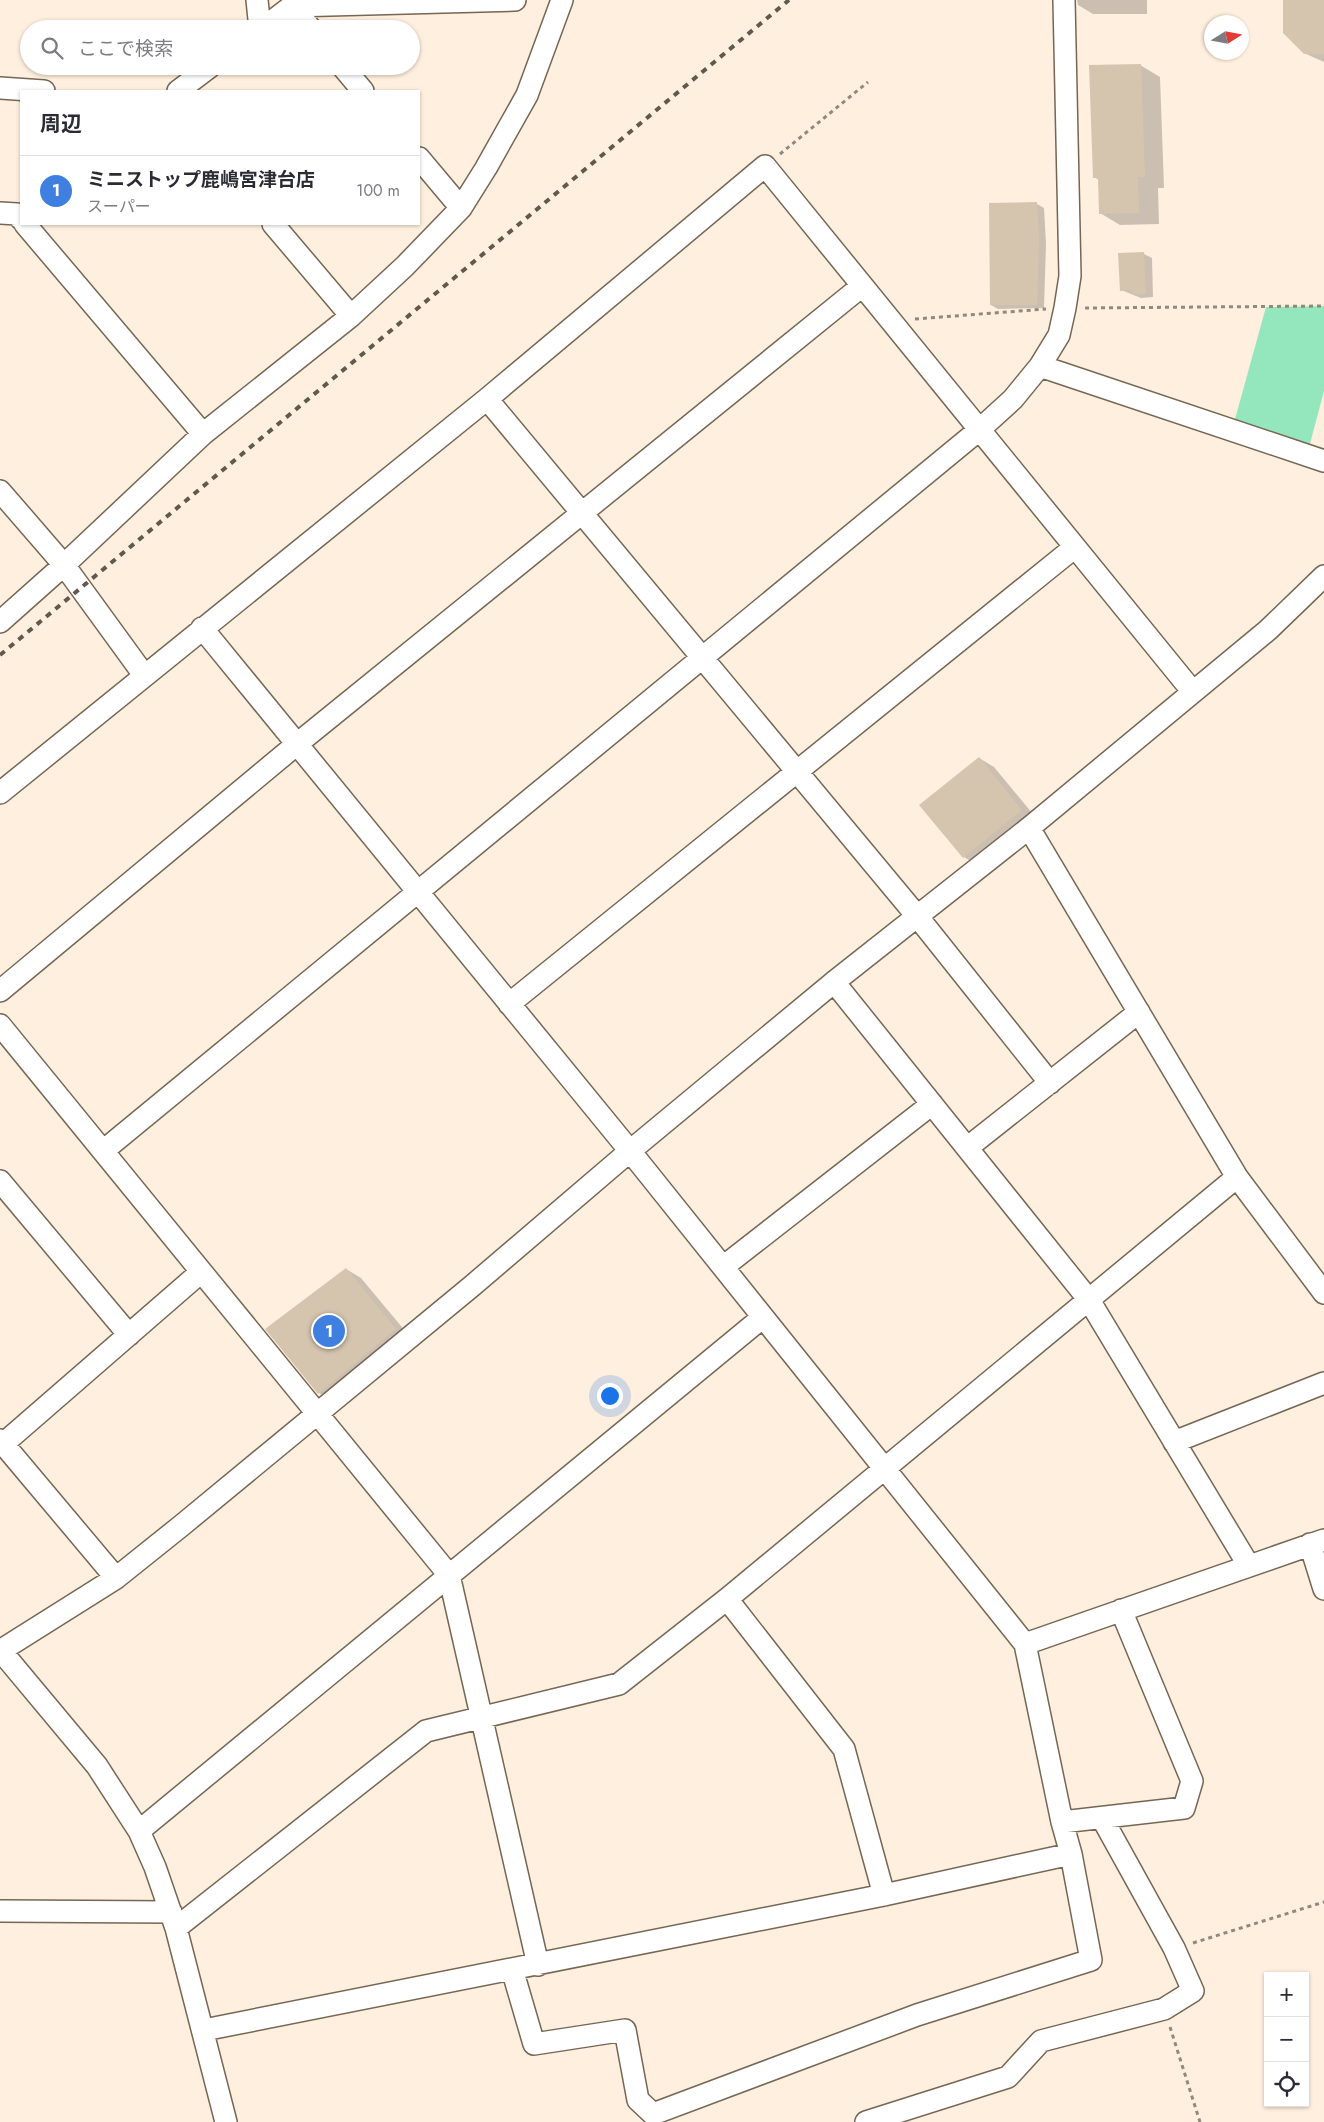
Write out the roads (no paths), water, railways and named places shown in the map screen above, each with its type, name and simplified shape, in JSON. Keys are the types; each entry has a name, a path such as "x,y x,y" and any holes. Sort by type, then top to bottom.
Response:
{"street":[{"path":"257,0 260,20"},
{"path":"273,20 292,6 515,0"},
{"path":"0,622 64,565 203,434 351,316 406,266 461,208 527,95 562,0"},
{"path":"103,1151 980,430 1014,399 1040,366 1059,336 1070,276 1064,0"},
{"path":"292,6 304,20"},
{"path":"179,90 200,75"},
{"path":"350,75 362,90"},
{"path":"0,88 29,90"},
{"path":"420,159 461,208"},
{"path":"0,793 487,399 765,166 1193,692"},
{"path":"0,212 17,214 20,218"},
{"path":"26,225 203,434"},
{"path":"274,225 351,316"},
{"path":"0,991 297,744 862,286"},
{"path":"1040,366 1324,461"},
{"path":"487,399 917,916 1050,1083"},
{"path":"0,491 64,565 144,675"},
{"path":"509,1004 1075,547"},
{"path":"226,2122 204,2030 173,1920 139,1831 97,1766 0,1651 116,1578 472,1286 630,1151 834,982 1029,828 1268,630 1324,576"},
{"path":"202,628 630,1151 1025,1644 1062,1822 1071,1854 1091,1960 916,2015 714,2089 653,2114 638,2100 625,2030 534,2044 512,1969"},
{"path":"1029,828 1237,1177 1324,1293"},
{"path":"834,982 1089,1300 1249,1566"},
{"path":"967,1148 1139,1012"},
{"path":"0,1025 449,1576 538,1965"},
{"path":"723,1267 932,1104"},
{"path":"0,1912 173,1920 426,1731 619,1684 727,1599 1237,1177"},
{"path":"0,1181 128,1335"},
{"path":"116,1578 1,1442 201,1272"},
{"path":"139,1831 763,1317"},
{"path":"1174,1442 1324,1384"},
{"path":"1025,1644 1317,1542 1324,1589"},
{"path":"727,1599 844,1749 884,1895"},
{"path":"1062,1822 1184,1808 1192,1781 1121,1610"},
{"path":"866,2122 1008,2077 1041,2041 1164,2009 1193,1991 1174,1948 1102,1818"},
{"path":"204,2030 884,1895 1071,1854"}],"railway":[{"path":"0,655 789,0"}],"place":[{"name":"ミニストップ鹿嶋宮津台店","path":"329,1331"}]}
